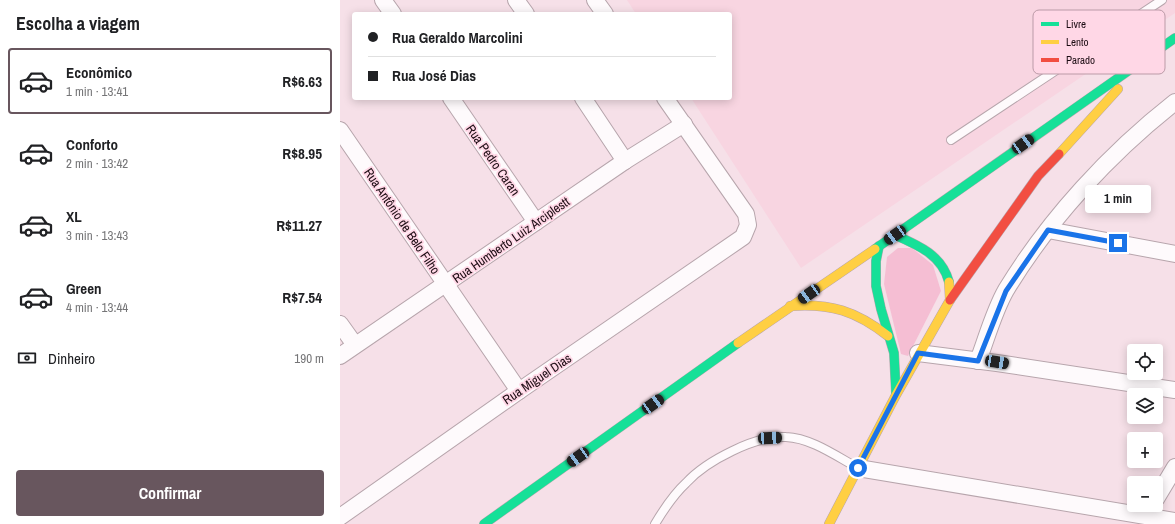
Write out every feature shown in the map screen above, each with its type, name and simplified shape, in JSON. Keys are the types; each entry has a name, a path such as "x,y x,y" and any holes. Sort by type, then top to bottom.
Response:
{"main road":[{"path":"1165,45 1175,38"},
{"path":"484,524 790,306 895,235 1122,74"},
{"path":"829,524 918,353 950,300 1038,176 1132,74"},
{"path":"895,235 920,246 938,259 949,280 950,300"},
{"path":"879,246 874,264 874,280 876,294 893,348 896,395"},
{"path":"790,306 820,305 843,309 870,321 888,336"}],"street":[{"path":"383,0 392,12"},
{"path":"516,0 525,12"},
{"path":"595,0 604,12"},
{"name":"Rua Pedro Caran","path":"451,100 536,222"},
{"path":"583,100 625,161"},
{"name":"Rua Miguel Dias","path":"340,517 519,391 735,244 746,231 748,220 746,214 666,100"},
{"path":"978,361 1006,291 1048,230 1116,155 1169,114 1175,102"},
{"name":"Rua Humberto Luiz Arciplestt","path":"340,356 445,286 625,161 684,124"},
{"name":"Rua Antônio de Belo Filho","path":"340,130 445,286 519,391"},
{"path":"1048,230 1175,254"},
{"path":"340,324 355,345"},
{"path":"918,353 1175,390"},
{"path":"1163,487 1175,467"},
{"path":"858,468 1147,515 1175,521"}],"lane":[{"path":"1147,10 1162,0"},
{"path":"951,140 1050,74"},
{"path":"655,524 667,504 687,481 715,460 757,441 786,437 806,441 858,468"}],"shaded area":[{"path":"627,0 1175,0 1175,13 1165,20 1165,10 1033,10 1033,74 1086,74 801,268 692,100 732,100 732,12 635,12"},
{"path":"898,248 912,248 933,265 941,291 908,356 901,354 884,284 887,257"}],"traffic: fast":[{"path":"1165,45 1175,38"},
{"path":"875,249 1124,74"},
{"path":"895,235 920,247 935,258 946,273 949,282"},
{"path":"879,246 876,261 876,286 894,353 896,393"},
{"path":"484,524 738,343"}],"traffic: slow":[{"path":"1059,154 1118,89"},
{"path":"738,343 875,249"},
{"path":"829,524 896,395 950,300 949,282"},
{"path":"790,306 805,305 842,310 865,320 888,336"}],"traffic: jam":[{"path":"950,300 1038,176 1059,154"}],"route":[{"path":"858,468 918,353 978,361 992,322 1006,291 1048,230 1118,243"}]}
